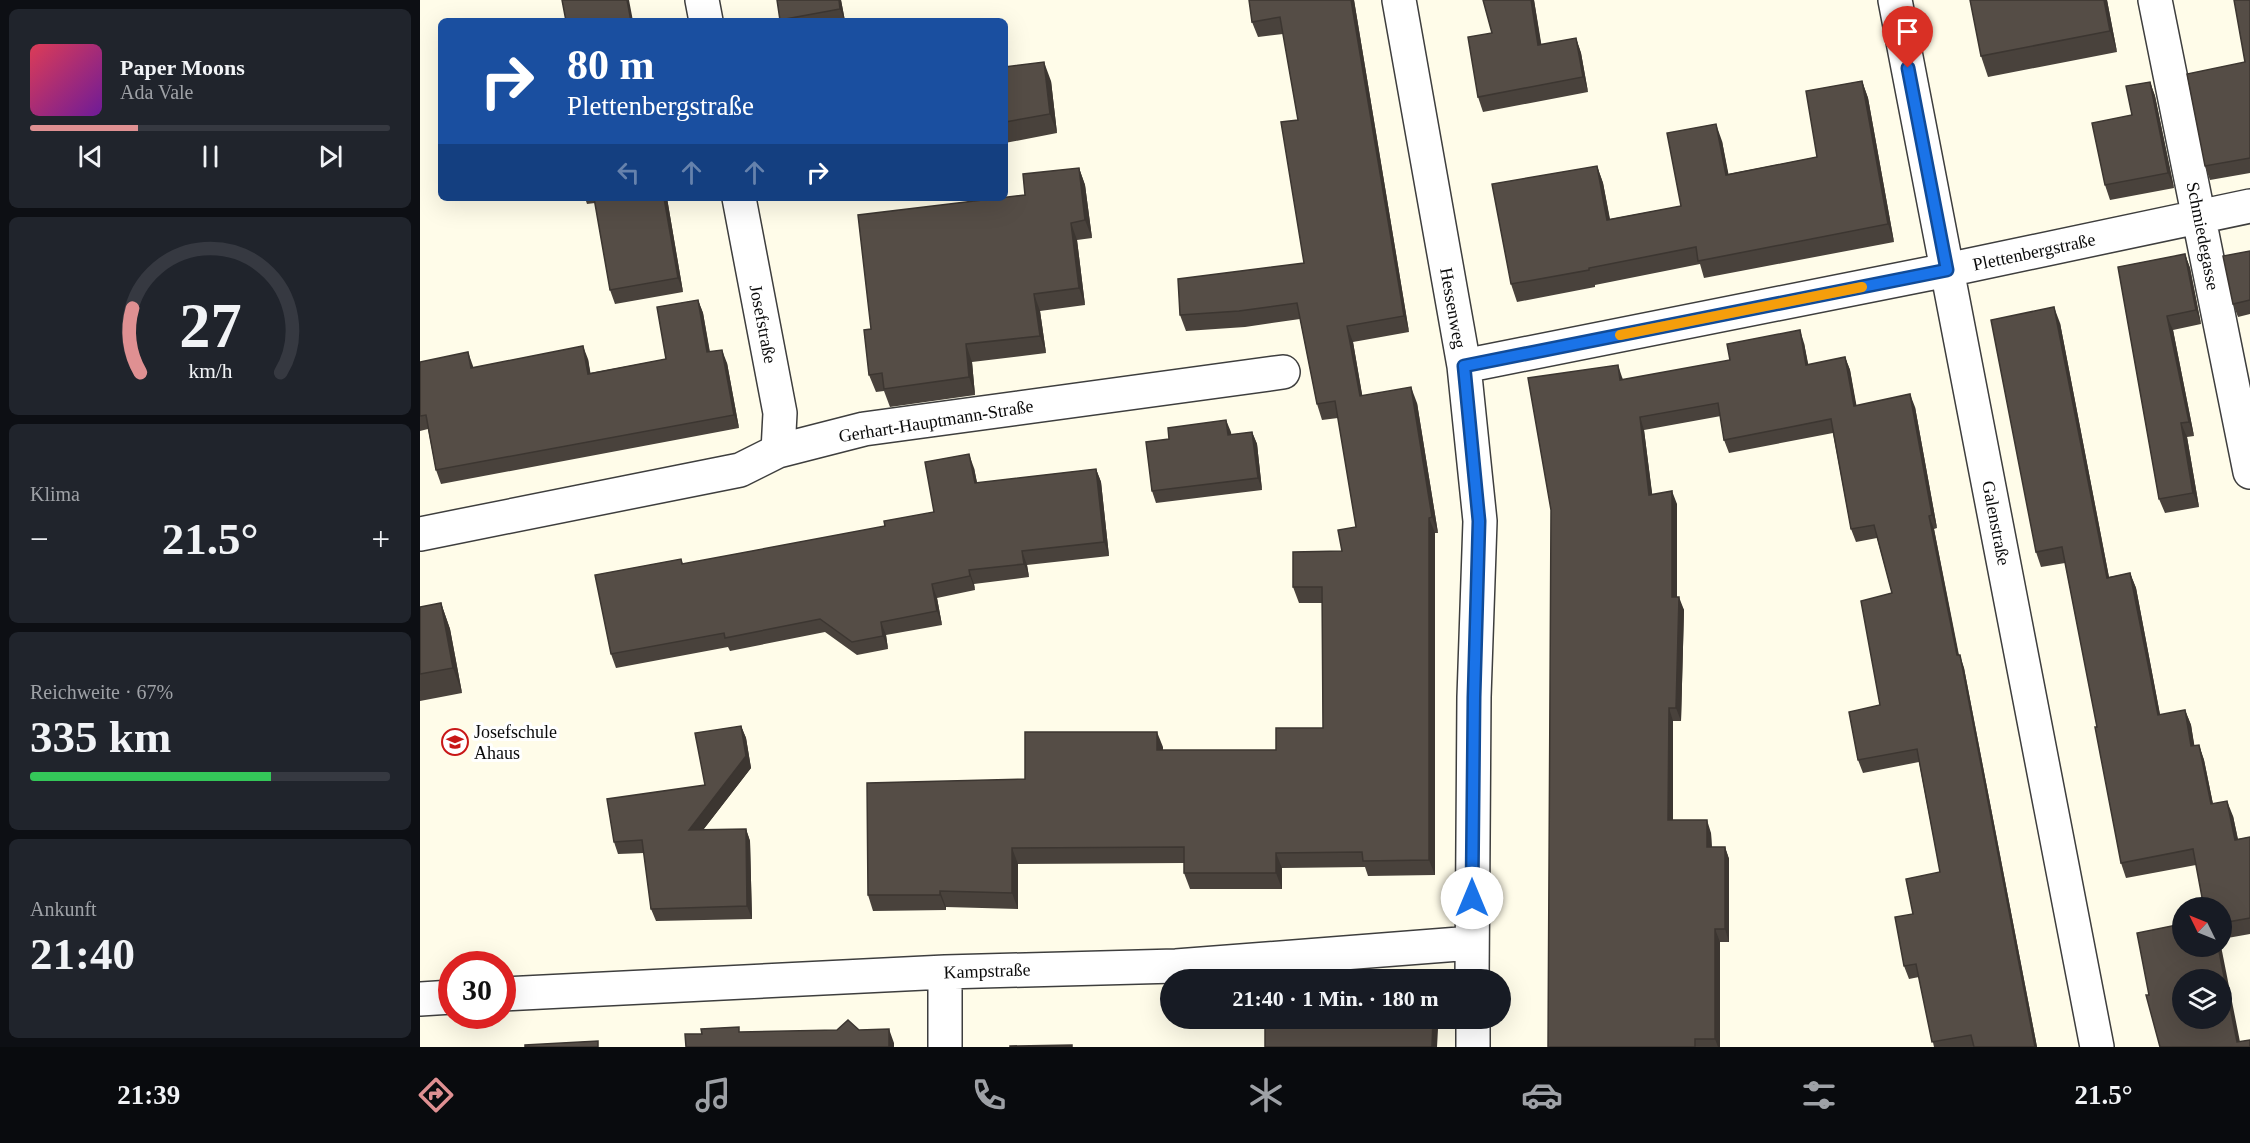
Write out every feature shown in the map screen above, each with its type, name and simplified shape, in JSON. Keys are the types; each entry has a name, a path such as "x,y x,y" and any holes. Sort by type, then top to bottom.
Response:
{"street":[{"path":"702,0 705,18"},
{"name":"Hessenweg","path":"1399,0 1464,366 1479,521 1474,697 1472,969"},
{"name":"Galenstraße","path":"1895,0 2097,1047"},
{"name":"Schmiedegasse","path":"2155,0 2250,472"},
{"name":"Josefstraße","path":"740,201 780,413 778,450"},
{"name":"Plettenbergstraße","path":"1464,366 1947,270 2250,206"},
{"name":"Gerhart-Hauptmann-Straße","path":"420,534 740,470 778,450 864,429 1283,372"},
{"name":"Kampstraße","path":"516,993 945,972 1176,966 1472,943"},
{"path":"945,972 945,1047"},
{"path":"420,999 438,998"},
{"path":"1473,1029 1473,1047"}],"building":[{"path":"562,0 627,0 630,18 565,18"},
{"path":"777,0 839,0 840,9 780,18"},
{"path":"1249,0 1351,0 1404,316 1347,326 1360,396 1411,387 1432,517 1429,518 1429,860 1363,861 1362,852 1276,853 1276,873 1184,873 1184,847 1012,848 1012,893 940,891 940,895 868,895 867,783 1025,779 1025,732 1157,732 1157,750 1276,750 1276,728 1323,728 1322,587 1293,587 1293,552 1342,551 1338,530 1356,527 1335,401 1317,404 1297,303 1239,311 1180,315 1178,279 1304,263 1281,122 1298,120 1280,17 1252,22"},
{"path":"1483,0 1531,0 1538,45 1576,38 1583,77 1478,97 1468,37 1492,33"},
{"path":"1970,0 2104,0 2110,31 1981,56"},
{"path":"2234,0 2250,0 2250,158 2205,166 2187,74 2245,62"},
{"path":"1044,62 1050,114 1008,121 1008,67"},
{"path":"1862,81 1888,224 1698,261 1696,247 1511,284 1492,184 1597,166 1607,220 1681,206 1667,133 1716,124 1726,175 1817,157 1806,91"},
{"path":"2150,82 2168,173 2105,185 2092,123 2132,115 2126,86"},
{"path":"1079,168 1085,220 1071,223 1079,288 1034,294 1040,336 966,344 969,377 884,389 882,373 869,375 864,330 871,329 858,215 975,201 1008,201 1008,197 1025,195 1023,174"},
{"path":"595,201 665,201 678,278 610,290"},
{"path":"2250,251 2250,300 2233,304 2223,256"},
{"path":"2185,254 2196,310 2167,316 2189,422 2181,423 2193,493 2159,499 2118,267"},
{"path":"698,300 707,352 722,350 734,415 436,470 426,415 420,416 420,362 468,352 471,368 583,346 588,374 666,359 657,307"},
{"path":"2054,307 2107,578 2130,573 2158,715 2185,710 2191,746 2199,745 2211,804 2227,801 2235,840 2250,837 2250,918 2232,921 2232,897 2202,897 2193,849 2121,863 2062,547 2036,552 1991,320"},
{"path":"1800,330 1806,365 1845,357 1854,406 1910,394 1932,515 1929,516 1957,655 1960,655 2035,1047 1974,1047 1971,1035 1932,1042 1916,964 1904,966 1895,917 1913,914 1906,879 1940,872 1917,749 1858,760 1849,712 1880,705 1861,601 1892,593 1874,525 1851,529 1831,419 1724,440 1718,403 1640,417 1649,495 1672,491 1672,597 1679,597 1676,708 1669,708 1668,820 1707,820 1707,847 1725,847 1725,929 1715,929 1715,1039 1695,1039 1695,1047 1548,1047 1551,510 1528,378 1618,365 1620,380 1730,360 1727,344"},
{"path":"1226,420 1228,435 1252,432 1258,478 1152,491 1146,442 1169,439 1168,428"},
{"path":"969,454 975,483 1096,469 1104,542 1022,551 1024,564 969,570 970,576 932,584 937,611 881,622 883,636 852,642 820,619 725,638 724,633 611,654 595,575 681,559 682,564 885,526 884,521 934,512 925,462"},
{"path":"441,603 453,668 420,674 420,607"},
{"path":"741,726 746,756 689,830 746,829 747,906 651,909 642,840 614,842 607,799 705,785 695,733"},
{"path":"2172,926 2172,957 2220,957 2223,969 2172,969 2172,1029 2232,1029 2232,1017 2237,1042 2250,1040 2250,1047 2160,1047 2146,995 2149,995 2137,933"},
{"path":"848,1020 859,1030 889,1029 889,1047 686,1047 685,1034 702,1034 701,1029 739,1027 739,1032 837,1030"},
{"path":"1265,1029 1433,1029 1432,1047 1265,1047"},
{"path":"598,1041 598,1047 525,1047 525,1045"},
{"path":"1072,1045 1072,1047 1010,1047 1010,1046"}],"slow traffic":[{"path":"1620,335 1862,287"}],"place":[{"name":"Josefschule Ahaus","path":"455,742"}],"route":[{"path":"1472,898 1479,521 1464,366 1947,270 1908,68"}]}
